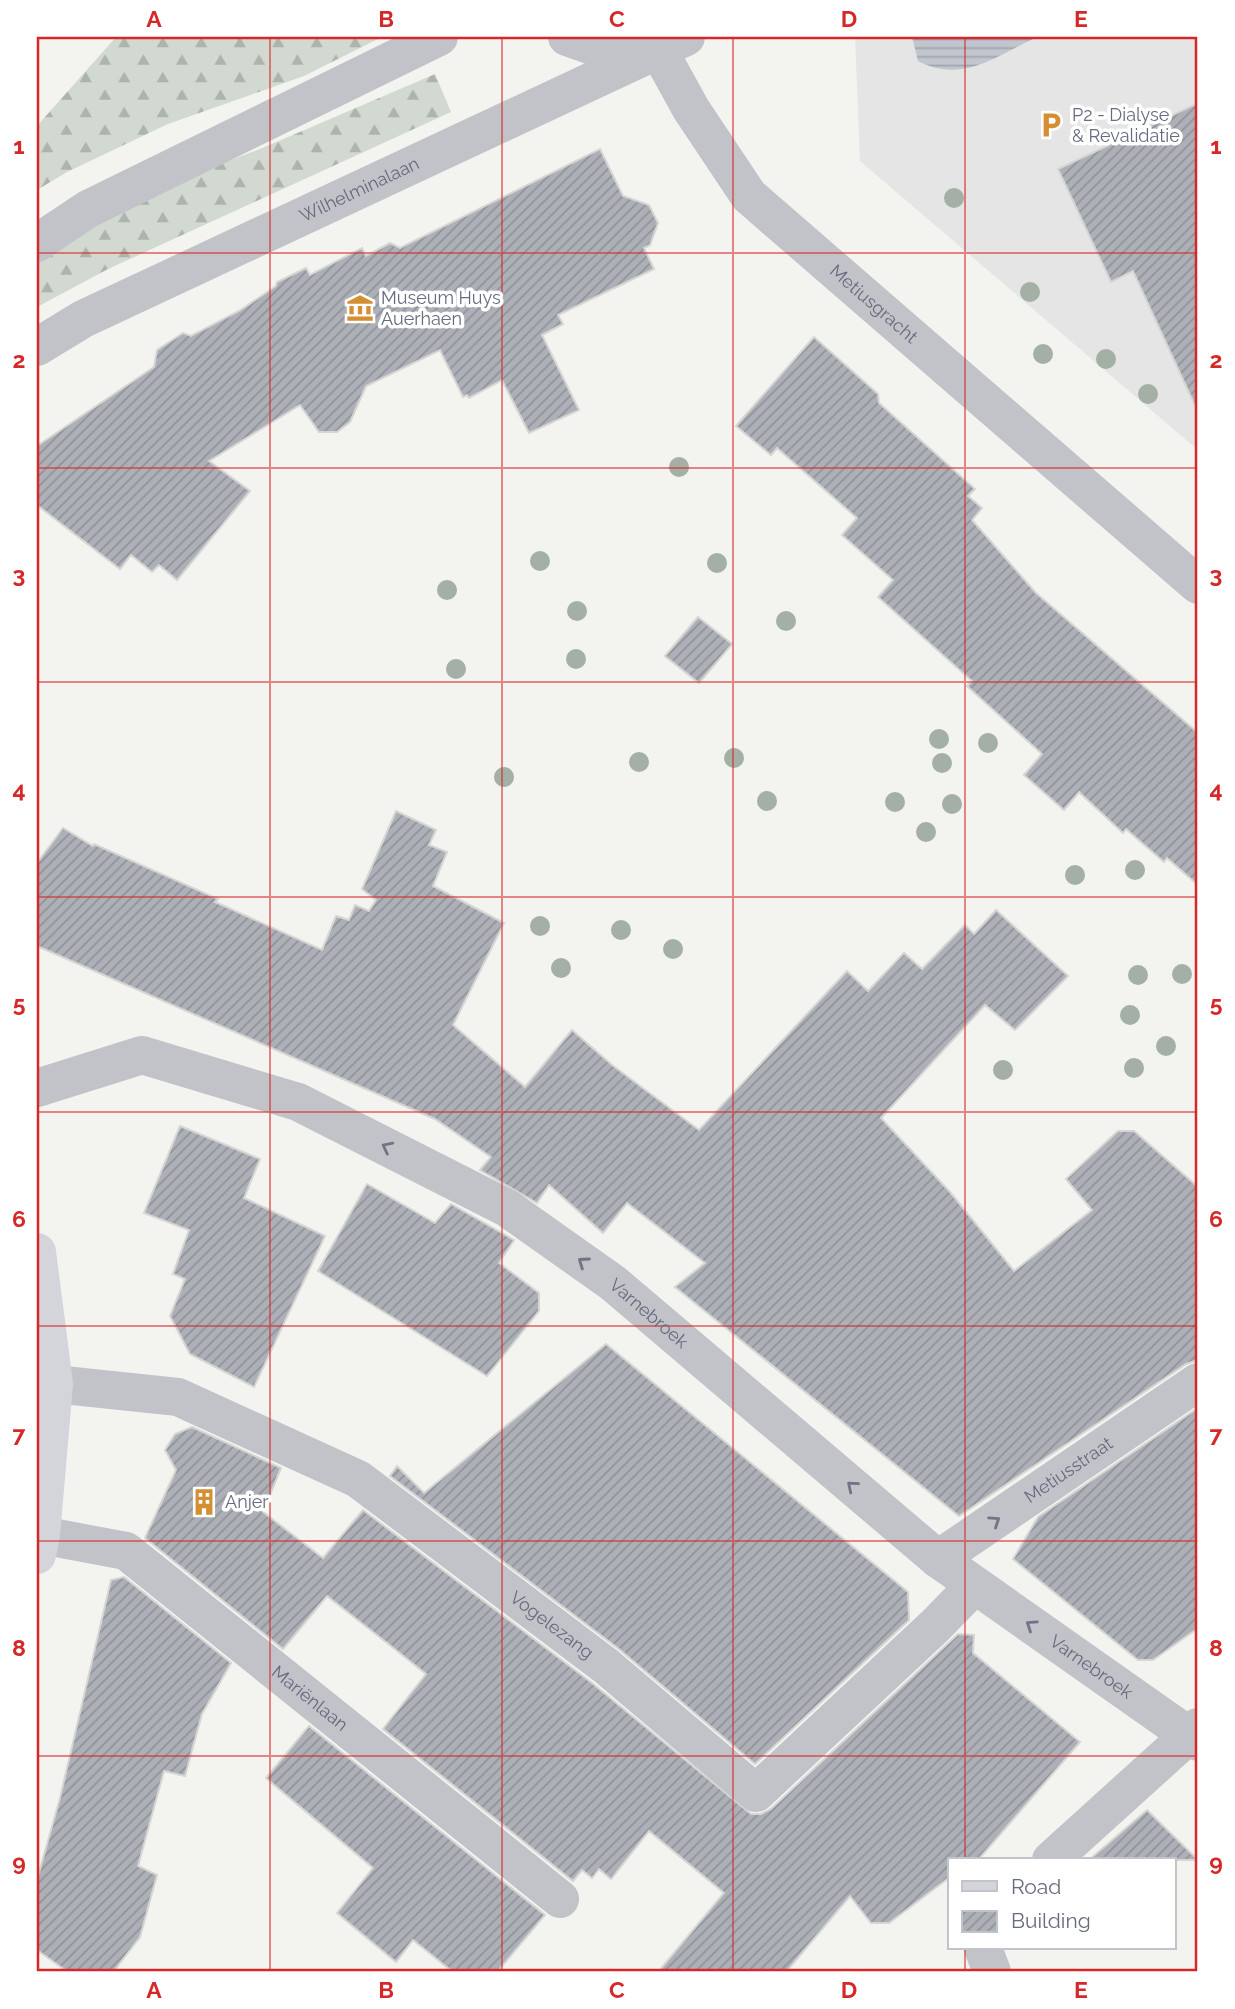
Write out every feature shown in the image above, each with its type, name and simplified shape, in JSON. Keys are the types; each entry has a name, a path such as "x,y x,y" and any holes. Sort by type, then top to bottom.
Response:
{"main road":[{"path":"37,1252 54,1384 39,1545"}],"street":[{"path":"37,243 88,209 439,37"},
{"path":"567,37 604,50 672,43"},
{"name":"Wilhelminalaan","path":"37,347 83,319 672,43"},
{"name":"Metiusgracht","path":"672,43 691,108 749,197 1198,585"},
{"name":"Varnebroek","path":"37,1088 142,1055 298,1102 507,1208 614,1283 974,1586 1195,1734"},
{"name":"Metiusstraat","path":"939,1559 1198,1382"},
{"name":"Vogelezang","path":"54,1384 178,1397 358,1479 606,1666 756,1793 936,1626 974,1586"},
{"name":"Mariënlaan","path":"39,1545 127,1551 560,1899"},
{"path":"1053,1858 1195,1734"},
{"path":"984,1950 992,1972"}],"shaded area":[{"path":"855,37 1198,37 1198,450 860,161"},
{"path":"912,37 1037,37 979,65 950,70 918,61"}],"green space":[{"path":"116,37 382,37 304,76 168,124 67,172 37,190 37,126"},
{"path":"435,74 451,112 108,269 37,307 37,258 143,193 260,149"}],"building":[{"path":"1198,103 1198,412 1133,271 1111,282 1058,169"},
{"path":"600,149 623,196 649,205 658,223 650,245 644,248 654,269 558,315 563,324 542,335 579,410 529,433 502,380 469,398 467,395 463,397 440,350 366,386 350,422 337,432 319,432 300,405 209,461 250,491 177,580 159,565 152,572 131,555 120,569 37,505 37,446 154,367 157,350 183,333 191,336 239,311 276,286 277,282 306,268 310,275 362,248 366,256 390,243 400,248"},
{"path":"814,337 878,394 879,403 975,489 968,496 982,508 972,520 1036,593 1198,733 1198,885 1167,858 1164,862 1126,829 1123,833 1079,792 1064,810 1024,775 1042,754 967,686 972,681 878,597 893,580 842,535 857,518 777,448 771,455 736,426"},
{"path":"698,617 732,644 699,683 665,656"},
{"path":"396,811 436,830 429,845 447,852 433,886 504,923 453,1025 525,1087 572,1030 612,1065 699,1130 847,971 868,991 904,953 922,969 965,925 974,934 996,910 1068,976 1015,1030 985,1005 881,1118 950,1192 1014,1271 1092,1210 1066,1179 1118,1131 1134,1131 1198,1187 1198,1360 1186,1364 959,1516 675,1287 705,1263 627,1203 603,1233 549,1185 537,1203 480,1170 491,1157 435,1119 37,946 37,863 63,828 93,846 94,844 218,899 215,902 322,950 336,916 349,920 355,905 369,911 376,900 362,889"},
{"path":"180,1126 260,1159 244,1198 325,1236 254,1387 190,1354 170,1316 185,1279 173,1274 189,1230 144,1213"},
{"path":"367,1184 435,1223 451,1204 514,1240 499,1263 539,1293 539,1311 487,1376 318,1271"},
{"path":"606,1344 908,1592 909,1620 755,1764 619,1649 390,1476 397,1466 424,1493"},
{"path":"1198,1408 1198,1628 1153,1660 1138,1660 1013,1559 1038,1517"},
{"path":"192,1427 281,1468 263,1512 323,1558 363,1510 592,1683 751,1814 761,1814 771,1809 958,1634 974,1635 973,1653 1080,1742 980,1858 948,1858 948,1879 889,1923 871,1923 850,1896 786,1972 658,1972 724,1893 649,1831 611,1879 599,1869 592,1878 582,1870 573,1881 383,1729 426,1674 327,1596 283,1649 145,1538 176,1470 165,1450 175,1434"},
{"path":"124,1577 231,1663 202,1714 185,1776 164,1771 138,1866 157,1875 140,1937 113,1972 68,1972 37,1950 37,1880 60,1798 111,1580"},
{"path":"309,1726 545,1915 497,1972 453,1972 413,1940 396,1962 337,1913 373,1868 266,1778"},
{"path":"1147,1810 1198,1860 1176,1858 1091,1858"}],"place":[{"name":"P2 - Dialyse & Revalidatie","path":"1051,125"},
{"name":"Museum Huys Auerhaen","path":"360,308"},
{"name":"Anjer","path":"204,1502"}]}
